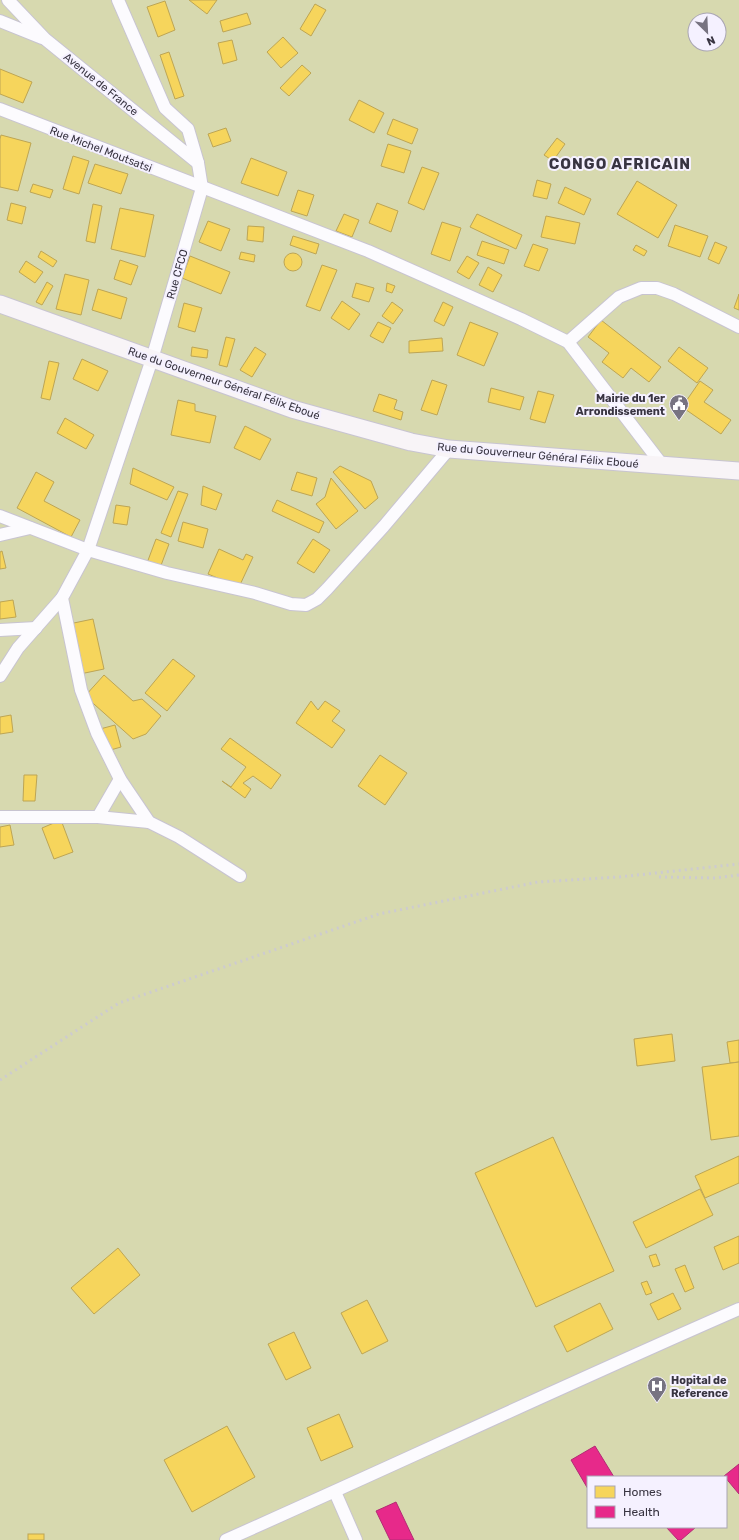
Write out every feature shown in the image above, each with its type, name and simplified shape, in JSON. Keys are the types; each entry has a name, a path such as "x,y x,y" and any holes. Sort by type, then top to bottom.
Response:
{"main road":[{"name":"Rue du Gouverneur Général Félix Eboué","path":"0,304 152,360 292,409 411,442 450,449 739,471"}],"street":[{"name":"Avenue de France","path":"8,0 45,39 198,163"},
{"path":"118,0 165,108 188,129 198,163 202,188"},
{"path":"0,21 45,39"},
{"name":"Rue Michel Moutsatsi","path":"0,109 368,251 521,319 568,342"},
{"name":"Rue CFCO","path":"0,676 18,648 62,598 88,550 152,360 202,188"},
{"path":"663,466 568,342 619,297 641,288 657,288 674,294 739,327"},
{"path":"0,516 88,550 167,573 247,591 291,604 306,605 317,599 327,589 384,526 450,449"},
{"path":"0,535 30,528"},
{"path":"62,598 81,690 97,732 120,779 149,822"},
{"path":"0,630 36,628"},
{"path":"98,817 120,779"},
{"path":"0,817 98,817 149,822 179,837 240,876"},
{"path":"226,1540 589,1375 739,1309"},
{"path":"334,1492 356,1540"}],"green space":[{"path":"0,0 739,0 739,1540 0,1540"}],"building: Homes":[{"path":"189,0 217,0 207,14"},
{"path":"165,1 175,30 158,37 147,7"},
{"path":"315,4 326,10 311,36 300,29"},
{"path":"247,13 251,24 223,32 220,21"},
{"path":"283,37 298,53 281,68 267,52"},
{"path":"232,40 237,60 223,64 218,43"},
{"path":"169,52 184,96 175,99 160,55"},
{"path":"302,65 311,73 289,96 280,88"},
{"path":"0,69 32,82 23,103 0,94"},
{"path":"359,100 384,113 374,133 349,120"},
{"path":"393,119 418,129 412,144 387,134"},
{"path":"226,128 231,141 213,147 208,134"},
{"path":"1,135 31,143 18,191 0,187"},
{"path":"557,138 565,144 553,161 544,155"},
{"path":"388,144 411,151 404,173 381,166"},
{"path":"73,156 89,161 79,194 63,189"},
{"path":"251,158 287,172 278,196 241,183"},
{"path":"95,164 128,174 121,194 88,183"},
{"path":"422,167 439,173 424,210 408,203"},
{"path":"537,180 551,184 547,199 533,196"},
{"path":"637,181 677,205 658,238 617,214"},
{"path":"33,184 53,190 50,198 30,192"},
{"path":"565,187 591,199 584,215 558,203"},
{"path":"298,190 314,195 307,216 291,211"},
{"path":"11,203 26,207 22,224 7,220"},
{"path":"377,203 398,211 391,232 369,223"},
{"path":"93,204 102,206 95,243 86,241"},
{"path":"120,208 154,215 145,257 111,249"},
{"path":"344,214 359,220 352,237 336,231"},
{"path":"477,214 522,235 516,249 470,227"},
{"path":"546,216 580,223 575,244 541,237"},
{"path":"208,221 230,229 221,251 199,242"},
{"path":"442,222 461,228 450,261 431,254"},
{"path":"675,225 708,236 700,257 668,246"},
{"path":"248,226 264,227 263,242 247,240"},
{"path":"293,236 319,244 316,254 290,245"},
{"path":"482,241 509,250 504,264 477,255"},
{"path":"715,242 727,247 719,264 708,259"},
{"path":"533,244 548,249 539,271 524,266"},
{"path":"636,245 647,251 644,256 633,250"},
{"path":"41,251 57,261 53,267 38,257"},
{"path":"241,252 255,255 254,262 239,259"},
{"path":"293,253 299,256 302,262 299,268 293,271 287,268 284,262 287,256"},
{"path":"190,256 230,272 221,294 182,278"},
{"path":"467,256 479,263 469,279 457,272"},
{"path":"120,260 138,266 131,285 114,279"},
{"path":"26,261 43,272 35,283 19,272"},
{"path":"322,265 337,270 320,311 306,306"},
{"path":"488,267 502,275 493,292 479,285"},
{"path":"65,274 89,280 81,315 56,309"},
{"path":"47,282 53,286 42,305 36,302"},
{"path":"356,283 374,288 369,302 352,297"},
{"path":"387,283 395,286 392,293 386,291"},
{"path":"98,289 127,298 121,319 92,310"},
{"path":"739,294 739,310 734,308"},
{"path":"342,301 360,314 349,330 331,318"},
{"path":"392,302 403,310 393,324 382,316"},
{"path":"443,302 453,307 444,326 434,321"},
{"path":"184,303 202,308 195,332 178,327"},
{"path":"601,320 661,367 649,382 631,368 623,378 602,362 609,353 588,337"},
{"path":"378,322 391,328 383,343 370,336"},
{"path":"470,322 498,333 484,366 457,355"},
{"path":"226,337 235,339 227,367 219,365"},
{"path":"442,338 443,351 409,353 409,341"},
{"path":"192,347 208,350 207,358 191,356"},
{"path":"255,347 266,354 252,377 240,370"},
{"path":"679,347 708,368 697,383 668,361"},
{"path":"82,359 108,371 98,391 73,379"},
{"path":"49,361 59,363 50,400 41,398"},
{"path":"432,380 447,385 437,415 421,410"},
{"path":"700,381 713,390 704,402 731,420 721,434 682,407"},
{"path":"491,388 524,397 520,410 488,402"},
{"path":"538,391 554,395 545,423 530,419"},
{"path":"379,394 397,400 394,409 403,412 401,420 373,411"},
{"path":"178,400 195,404 195,411 216,416 210,443 171,435"},
{"path":"65,418 94,435 86,449 57,433"},
{"path":"245,426 271,439 260,460 234,448"},
{"path":"340,466 371,481 378,498 365,509 333,472"},
{"path":"133,468 174,487 167,500 130,484"},
{"path":"36,472 54,482 44,501 80,520 71,537 17,508"},
{"path":"297,472 317,478 312,496 291,490"},
{"path":"331,478 358,511 336,529 316,504 325,497"},
{"path":"203,486 222,494 216,510 201,505"},
{"path":"178,491 188,494 171,537 161,533"},
{"path":"277,500 324,522 319,533 272,511"},
{"path":"116,505 130,507 127,525 113,523"},
{"path":"183,522 208,529 203,548 178,541"},
{"path":"156,539 169,544 160,568 147,563"},
{"path":"313,539 330,550 314,573 297,563"},
{"path":"219,549 243,560 246,554 253,557 239,587 208,574"},
{"path":"2,551 6,568 0,569 0,552"},
{"path":"13,600 16,617 0,619 0,602"},
{"path":"93,619 104,669 80,674 69,624"},
{"path":"173,659 195,676 167,711 145,693"},
{"path":"104,675 133,701 142,699 161,716 146,734 133,739 85,696"},
{"path":"311,701 318,710 325,701 340,711 332,721 345,730 332,748 296,723"},
{"path":"11,715 13,732 0,734 0,717"},
{"path":"115,725 121,747 107,751 100,729"},
{"path":"230,738 281,775 271,789 253,776 243,783 251,789 245,798 222,781 231,787 246,767 221,749"},
{"path":"380,755 407,773 385,805 358,786"},
{"path":"24,775 37,775 35,801 23,801"},
{"path":"61,820 73,852 54,859 42,828"},
{"path":"10,825 14,845 0,847 0,827"},
{"path":"672,1034 675,1061 637,1066 634,1039"},
{"path":"739,1040 739,1062 730,1063 727,1042"},
{"path":"739,1062 739,1136 711,1140 702,1067"},
{"path":"553,1137 614,1271 536,1307 475,1173"},
{"path":"739,1156 739,1183 705,1198 695,1176"},
{"path":"700,1189 713,1215 646,1248 633,1222"},
{"path":"739,1236 739,1263 723,1270 714,1247"},
{"path":"118,1248 140,1275 94,1314 71,1288"},
{"path":"656,1254 660,1265 653,1267 649,1256"},
{"path":"685,1265 694,1288 685,1292 675,1269"},
{"path":"647,1281 652,1293 646,1295 641,1283"},
{"path":"673,1293 681,1309 658,1320 650,1304"},
{"path":"367,1300 388,1341 362,1354 341,1313"},
{"path":"600,1303 613,1329 567,1352 554,1326"},
{"path":"294,1332 311,1368 286,1380 268,1344"},
{"path":"339,1414 353,1447 321,1461 307,1428"},
{"path":"227,1426 255,1477 192,1512 164,1460"},
{"path":"28,1534 44,1534 44,1540 28,1540"}],"building: Health":[{"path":"595,1446 613,1476 587,1476 587,1487 571,1460"},
{"path":"739,1464 739,1494 727,1480 727,1476 724,1476"},
{"path":"396,1502 414,1540 390,1540 376,1511"},
{"path":"667,1528 695,1528 681,1540 678,1540"}],"railway":[{"path":"0,1080 119,1003 379,914 538,882 619,877 739,864"},
{"path":"659,877 715,878 739,875"}],"place":[{"name":"Mairie du 1er Arrondissement","path":"679,421"},
{"name":"Hopital de Reference","path":"657,1403"}],"district":[{"name":"CONGO AFRICAIN","path":"620,164"}]}
